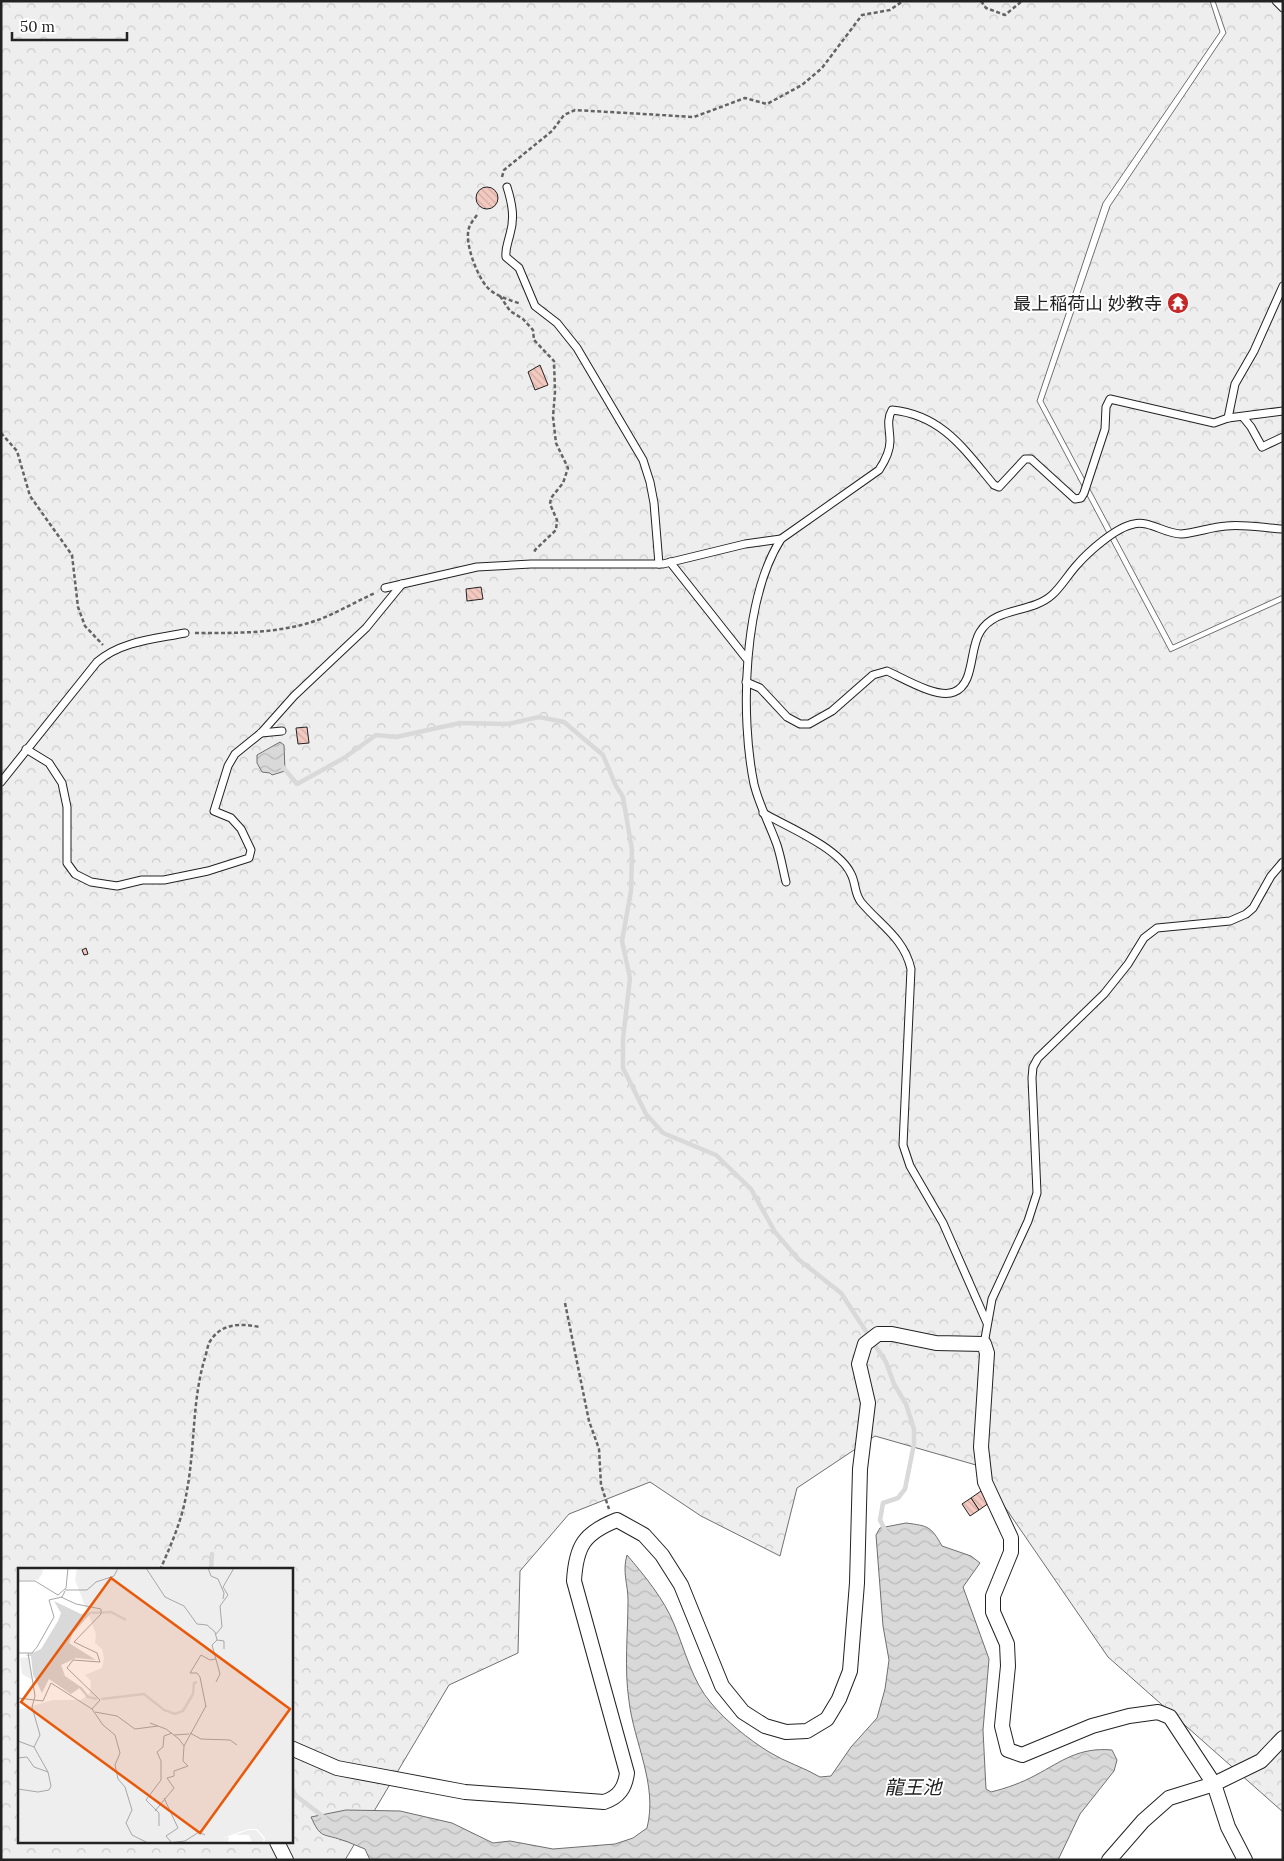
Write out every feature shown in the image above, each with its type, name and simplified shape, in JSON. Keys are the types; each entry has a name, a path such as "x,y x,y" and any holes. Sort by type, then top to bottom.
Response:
{"street":[{"path":"292,1748 338,1768 465,1792 604,1802 615,1798 626,1785 627,1773 574,1581 575,1564 583,1542 601,1526 617,1520 644,1535 662,1555 682,1585 722,1686 743,1712 764,1726 786,1732 808,1731 827,1719 839,1699 850,1671 857,1583 860,1468 868,1403 859,1364 865,1344 878,1334 892,1334 936,1343 984,1344 987,1353 981,1447 985,1482 1011,1538 1011,1552 993,1596 993,1612 1007,1644 1008,1666 1002,1726 1008,1750 1022,1755 1092,1726 1158,1712 1170,1717 1214,1784 1228,1827 1245,1860"},
{"path":"1110,1859 1143,1821 1169,1798 1214,1784 1262,1761 1283,1738"},
{"path":"278,1844 286,1860"}],"lane":[{"path":"1276,1 1283,8"},
{"path":"507,187 513,208 511,234 505,248 506,257 519,268 535,306 557,324 577,348 643,460 654,503 659,564"},
{"path":"1228,418 1235,384 1254,351 1283,286"},
{"path":"786,882 777,846 754,785 749,748 746,658 758,600 772,554 781,539 879,470 887,458 890,443 888,416 892,410 907,412 931,421 952,435 994,485 999,487 1025,459 1031,460 1076,498 1081,498 1084,493 1105,429 1106,407 1110,399 1214,423 1228,418 1283,411"},
{"path":"1243,417 1262,447 1283,437"},
{"path":"746,682 760,688 787,717 800,724 809,724 832,711 873,675 887,671 934,692 954,693 963,686 968,677 973,646 988,622 996,616 1041,603 1053,594 1082,559 1099,544 1123,528 1135,523 1180,534 1228,525 1283,528"},
{"path":"385,588 477,567 532,564 659,564 746,544 781,539"},
{"path":"670,562 746,658"},
{"path":"26,749 48,763 62,783 67,807 67,863 75,874 91,882 117,886 142,880 164,880 208,871 248,858 251,850 241,829 231,818 214,811 228,766 235,754 261,733 294,696 366,628 402,584"},
{"path":"1,782 97,662 109,651 125,645 185,633"},
{"path":"261,733 282,732"},
{"path":"763,813 821,845 841,860 852,874 855,892 861,902 900,942 908,954 911,969 903,1145 910,1166 943,1223 987,1324"},
{"path":"984,1344 992,1299 1028,1222 1037,1193 1032,1078 1033,1067 1038,1058 1104,994 1128,964 1144,938 1157,928 1230,921 1246,914 1253,908 1271,876 1283,862"}],"path":[{"path":"507,187 501,177 504,170 552,131 564,115 575,110 694,117 745,98 767,104 802,85 822,68 862,15 890,10 903,1"},
{"path":"981,1 986,8 1005,15 1022,1"},
{"path":"477,215 468,229 470,255 486,287 500,296 524,306 535,306"},
{"path":"500,296 510,311 523,319 534,330 534,340 554,361 555,392 553,417 556,443 568,468 563,483 551,498 550,504 557,520 556,530 535,550 532,564"},
{"path":"1,433 17,451 30,496 72,555 78,607 85,626 109,651"},
{"path":"185,633 234,633 280,629 315,621 385,588"},
{"path":"565,1303 589,1421 599,1449 601,1485 613,1522"},
{"path":"161,1568 173,1541 187,1491 196,1400 201,1372 210,1342 224,1328 240,1323 259,1327"}],"green space":[{"path":"1,1 1210,1 1220,32 1103,203 1037,401 1170,652 1283,601 1283,1812 1108,1657 976,1465 875,1436 797,1488 780,1556 701,1516 650,1482 569,1514 520,1571 518,1653 449,1685 345,1860 1,1860"},
{"name":"最上稲荷山 妙教寺","path":"1215,1 1283,1 1283,595 1173,645 1043,401 1110,206 1226,33"}],"water":[{"path":"280,742 284,745 285,771 272,775 262,772 257,763 257,755"},
{"name":"龍王池","path":"906,1523 928,1528 935,1534 942,1546 971,1556 980,1563 963,1587 989,1659 983,1730 986,1789 991,1792 1014,1785 1080,1753 1112,1750 1117,1760 1114,1771 1080,1814 1058,1860 370,1860 365,1849 323,1834 314,1824 311,1817 346,1810 400,1811 452,1823 493,1843 510,1841 553,1849 615,1844 633,1838 647,1828 650,1796 632,1717 626,1663 628,1600 625,1567 627,1555 665,1605 699,1685 717,1710 753,1741 781,1759 820,1777 831,1776 851,1747 877,1718 885,1689 889,1660 883,1626 876,1535 880,1528"}],"building":[{"path":"487,187 495,190 498,198 495,206 487,209 479,206 476,198 479,190"},
{"path":"540,365 548,385 535,390 528,372"},
{"path":"481,587 483,599 467,601 466,589"},
{"path":"307,727 309,743 298,744 296,728"},
{"path":"86,948 88,954 84,955 82,950"},
{"path":"981,1491 989,1503 979,1510 971,1498"},
{"path":"971,1498 979,1510 970,1516 962,1504"}],"waterway":[{"path":"282,766 297,784 344,758 376,735 396,737 460,723 508,724 539,717 564,722 603,755 616,786 623,797 632,850 631,891 622,941 630,978 623,1039 623,1068 646,1114 663,1133 716,1155 751,1189 775,1232 798,1259 841,1293 886,1362 894,1384 906,1404 914,1429 914,1444 905,1489 898,1498 883,1503 880,1520 886,1532"},
{"path":"211,1568 212,1554"},
{"path":"292,1788 295,1795 325,1818"}],"place":[{"name":"最上稲荷山 妙教寺","path":"1178,303"}]}
